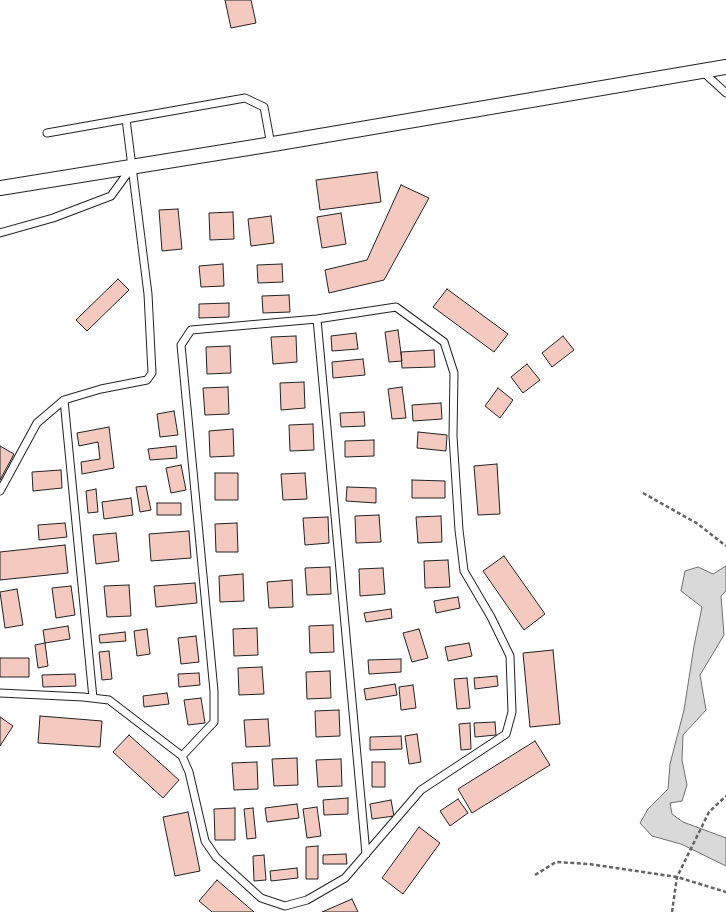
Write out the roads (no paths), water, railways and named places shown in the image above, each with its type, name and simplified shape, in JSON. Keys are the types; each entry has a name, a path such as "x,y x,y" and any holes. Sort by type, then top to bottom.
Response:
{"street":[{"path":"0,188 271,145 726,68"}],"lane":[{"path":"703,71 726,93"},
{"path":"47,133 245,98 264,107 271,145"},
{"path":"0,491 38,424 64,400 101,389 147,380 152,373 148,294 126,119"},
{"path":"0,233 53,218 112,196 132,167"},
{"path":"0,694 109,700 182,756 189,772 205,841 216,857 261,898 285,906 307,900 345,878 421,790 506,734 512,712 510,656 491,616 464,571 459,530 453,436 454,373 444,342 396,307 317,319 191,330 181,345 214,691 214,722 182,756"},
{"path":"317,319 366,854"},
{"path":"64,400 93,698"}]}
